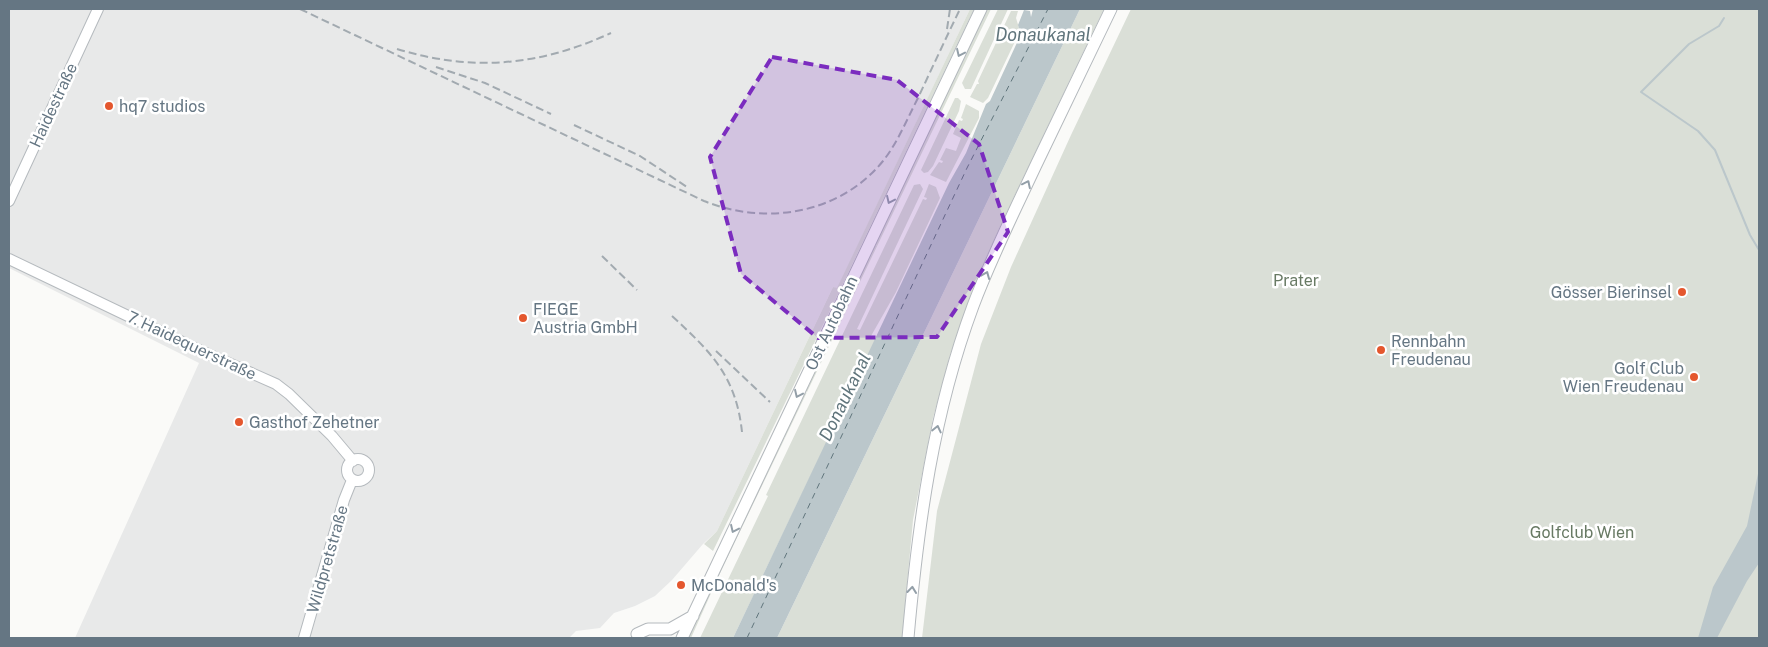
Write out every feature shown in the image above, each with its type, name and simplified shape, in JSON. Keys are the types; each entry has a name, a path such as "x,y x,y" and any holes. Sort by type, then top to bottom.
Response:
{"highway":[{"name":"Ost Autobahn","path":"682,638 980,9"},
{"path":"908,638 919,526 925,486 940,419 961,343 1006,228 1111,9"},
{"path":"636,634 649,624 670,629 693,616"}],"main road":[{"name":"Haidestraße","path":"9,201 98,9"},
{"name":"7. Haidequerstraße","path":"9,259 199,350 276,384 289,394 332,436 353,461 362,460 365,462 369,468 368,476 360,481 352,480"},
{"path":"352,480 347,469 353,461"},
{"name":"Wildpretstraße","path":"304,638 344,500 352,480"}],"highlighted area":[{"path":"772,57 897,80 979,144 1008,232 937,337 818,338 741,274 710,157"}],"shaded area":[{"path":"9,9 970,9 837,289 833,287 717,531 655,596 635,606 614,613 600,628 576,631 569,638 75,638 199,363 9,268"}],"green space":[{"path":"970,9 974,9 713,551 704,544 717,531 833,287 837,288"},
{"path":"986,9 991,9 807,392 805,390 807,385 810,385 808,384 874,246 877,245 874,244"},
{"path":"998,9 1008,9 971,89 965,89 962,83"},
{"path":"1080,9 1104,9 1002,222 973,288 950,355 933,418 913,520 902,638 777,638"},
{"name":"Prater","path":"1131,9 1759,9 1759,638 922,638 937,511 981,344 1011,267"},
{"path":"1011,11 1018,11 1016,18 1020,31 988,98 983,103 970,97 977,84 979,84 978,81"},
{"path":"955,98 961,101 959,111 933,166 928,172 924,173 921,170"},
{"path":"966,104 979,111 979,118 946,182 930,175 939,162 942,163 943,161 940,160 946,148 956,151 961,138 953,134 959,120 962,121 963,119 961,118"},
{"path":"920,184 923,189 857,329 860,330 923,199 926,200 927,198 924,197 929,184 936,187 940,198 896,292 871,336 876,339 733,638 700,638 914,185"},
{"path":"804,392 807,392 785,438 783,436"},
{"path":"782,437 785,438 691,638 688,638 753,500 755,500 753,498 766,471 769,471 767,469"}],"water":[{"name":"Donaukanal","path":"1033,9 1080,9 777,638 733,638 949,183 966,153 986,104 990,101 1021,34 1018,25 1024,10 1030,11 1031,17"},
{"path":"1759,469 1759,563 1747,581 1717,638 1698,638 1713,587 1747,526"}],"waterway":[{"path":"1724,18 1719,26 1689,44 1641,92 1698,131 1715,150 1750,235 1759,250"}],"ferry route":[{"path":"747,638 967,168 1048,9"}],"railway":[{"path":"300,9 704,201 728,209 752,213 777,213 801,210 824,204 846,193 866,179 883,161 902,130 960,9"},
{"path":"947,29 950,9"},
{"path":"397,49 452,61 506,62 558,53 611,33"},
{"path":"436,67 485,83 551,114"},
{"path":"574,125 640,156 687,187"},
{"path":"602,256 637,290"},
{"path":"672,316 699,341 727,380 739,412 742,432"},
{"path":"716,351 770,402"}],"place":[{"name":"hq7 studios","path":"109,106"},
{"name":"Gösser Bierinsel","path":"1682,292"},
{"name":"FIEGE Austria GmbH","path":"523,318"},
{"name":"Rennbahn Freudenau","path":"1381,350"},
{"name":"Golf Club Wien Freudenau","path":"1694,377"},
{"name":"Gasthof Zehetner","path":"239,422"},
{"name":"McDonald's","path":"681,585"}],"park label":[{"name":"Golfclub Wien","path":"1582,532"}]}
